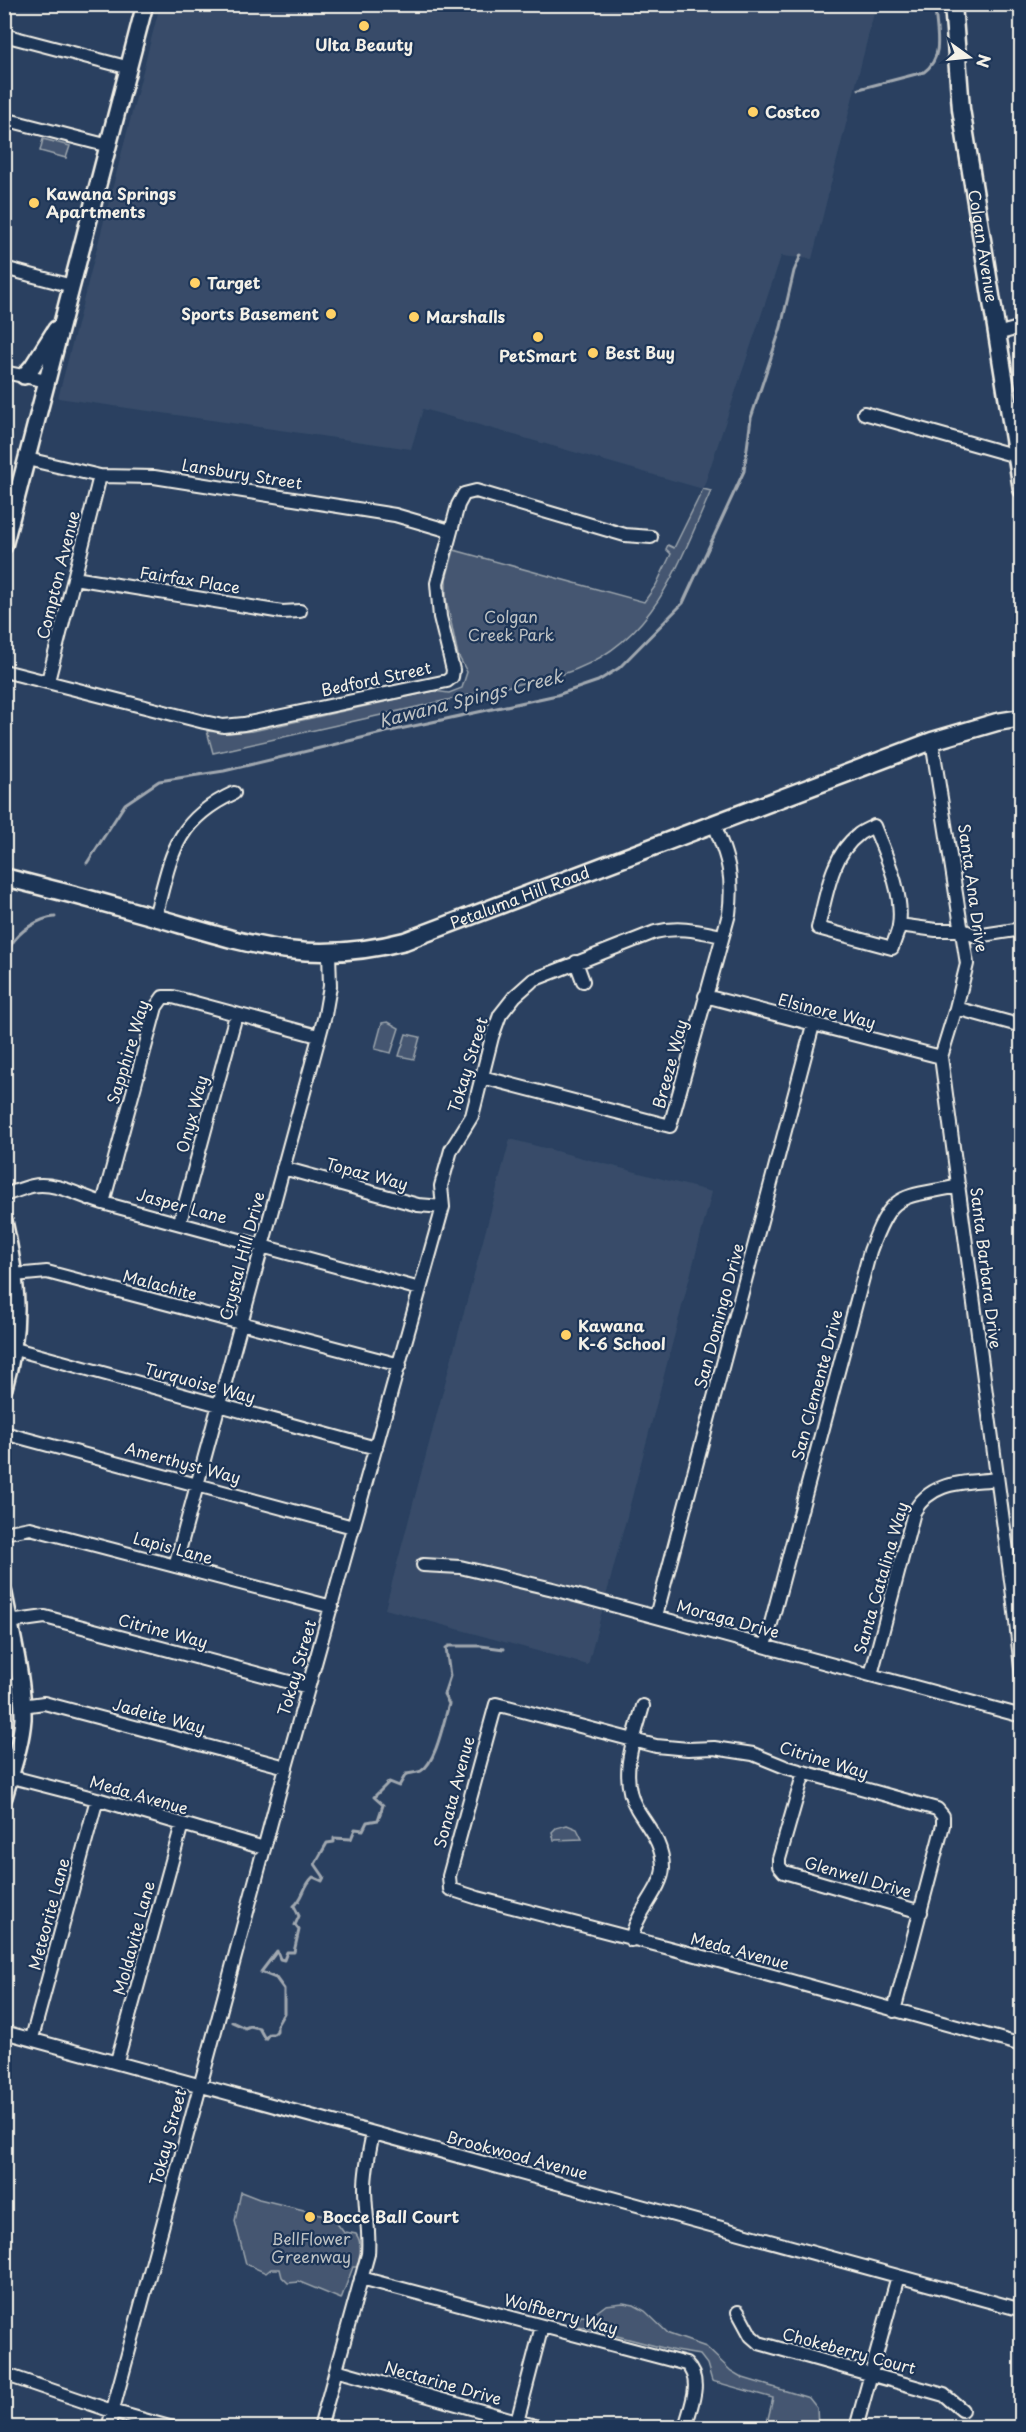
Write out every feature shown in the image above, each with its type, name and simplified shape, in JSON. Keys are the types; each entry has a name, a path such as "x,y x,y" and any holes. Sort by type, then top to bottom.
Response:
{"main road":[{"name":"Colgan Avenue","path":"952,4 961,109 1022,489"},
{"name":"Petaluma Hill Road","path":"4,877 252,945 298,952 329,953 366,950 405,941 932,741 997,722 1022,718"}],"street":[{"path":"4,546 145,4"},
{"path":"4,35 130,68"},
{"path":"4,119 109,146"},
{"path":"4,268 72,286"},
{"path":"24,376 32,368 64,316"},
{"path":"997,334 1022,327"},
{"path":"4,372 47,381"},
{"path":"864,413 1016,456"},
{"name":"Lansbury Street","path":"27,459 100,476 154,477 395,515 450,531"},
{"name":"Compton Avenue","path":"48,681 100,476"},
{"name":"Bedford Street","path":"4,671 223,726 244,724 447,681 452,677 453,670 437,600 437,583 450,531 464,494 476,492 625,535 651,537"},
{"name":"Fairfax Place","path":"74,578 282,612 300,611"},
{"name":"Santa Ana Drive","path":"932,741 967,964 956,1008"},
{"path":"155,917 175,847 184,829 199,813 214,802 234,793"},
{"name":"Breeze Way","path":"482,1077 670,1126 729,914 732,893 731,870 714,824"},
{"path":"874,826 891,870 898,902 899,925 892,948 818,928 832,874 842,852 858,835 874,826"},
{"path":"899,925 936,930 963,930 976,936 1022,929"},
{"name":"Tokay Street","path":"108,2427 286,1767 400,1365 442,1207 441,1186 446,1167 451,1150 472,1116 492,1037 500,1015 515,996 533,980 670,928 687,928 722,936"},
{"name":"Crystal Hill Drive","path":"175,1566 318,1036 330,986 329,953"},
{"path":"576,962 583,981"},
{"name":"Elsinore Way","path":"705,996 940,1057"},
{"name":"Sapphire Way","path":"103,1203 158,1002 163,997 173,997 318,1036"},
{"path":"956,1008 1022,1026"},
{"name":"Santa Barbara Drive","path":"956,1008 940,1057 959,1186 1022,1678"},
{"name":"Onyx Way","path":"180,1222 236,1014"},
{"name":"San Domingo Drive","path":"656,1616 813,1025"},
{"name":"Topaz Way","path":"283,1168 418,1205 442,1207"},
{"name":"Jasper Lane","path":"4,1195 33,1186 45,1185 103,1203 180,1222 420,1289"},
{"name":"San Clemente Drive","path":"765,1646 870,1251 879,1228 890,1207 907,1195 959,1186"},
{"path":"4,1221 14,1275 17,1311 15,1349 4,1388"},
{"name":"Malachite","path":"14,1275 47,1272 400,1365"},
{"name":"Turquoise Way","path":"15,1349 376,1448"},
{"name":"Amerthyst Way","path":"4,1433 353,1527"},
{"name":"Santa Catalina Way","path":"871,1675 914,1512 921,1500 931,1491 946,1486 997,1479"},
{"name":"Lapis Lane","path":"4,1533 30,1528 332,1607"},
{"name":"Moraga Drive","path":"423,1565 443,1564 478,1570 1022,1716"},
{"path":"4,1594 22,1706 21,1738 7,1776 4,1797"},
{"name":"Citrine Way","path":"9,1623 45,1617 308,1687"},
{"name":"Jadeite Way","path":"22,1706 44,1703 286,1767"},
{"name":"Citrine Way","path":"496,1704 670,1748 714,1748 753,1754 804,1772 937,1809 943,1816 943,1825 894,2011"},
{"name":"Sonata Avenue","path":"450,1889 449,1876 496,1704"},
{"path":"631,1940 637,1921 663,1869 656,1836 636,1808 628,1779 634,1740 643,1706"},
{"name":"Glenwell Drive","path":"804,1772 779,1859 779,1866 784,1872 921,1912"},
{"name":"Meda Avenue","path":"7,1776 97,1799 264,1848"},
{"name":"Meteorite Lane","path":"32,2038 97,1799"},
{"name":"Moldavite Lane","path":"117,2061 183,1824"},
{"name":"Meda Avenue","path":"450,1889 1022,2045"},
{"name":"Brookwood Avenue","path":"4,2032 1022,2310"},
{"path":"320,2427 368,2254 366,2164 373,2133"},
{"path":"856,2427 898,2276"},
{"name":"Wolfberry Way","path":"361,2278 686,2364 694,2372 696,2382 685,2427"},
{"name":"Chokeberry Court","path":"738,2312 751,2336 759,2343 944,2395 962,2410"},
{"path":"516,2424 542,2326"},
{"name":"Nectarine Drive","path":"336,2370 516,2424 542,2427"},
{"path":"4,2374 112,2411 173,2427"}],"shaded area":[{"path":"160,5 876,5 812,259 781,256 703,489 423,409 411,449 58,398"},
{"name":"Kawana K-6 School","path":"510,1139 712,1192 588,1665 385,1609"}],"green space":[{"path":"43,139 70,146 66,158 40,151"},
{"name":"Colgan Creek Park","path":"703,489 711,491 686,549 657,602 640,625 619,645 593,661 563,674 213,753 207,731 229,733 253,731 434,691 449,693 462,688 467,672 458,655 446,599 446,579 454,550 644,602 656,585 671,554 666,549 668,545 674,548"},
{"path":"388,1022 399,1028 391,1053 375,1049 382,1023"},
{"path":"406,1034 420,1037 414,1059 399,1056"},
{"path":"567,1825 577,1829 582,1839 554,1840 552,1832 556,1828"},
{"name":"BellFlower Greenway","path":"241,2192 259,2199 332,2217 345,2234 346,2232 356,2234 360,2246 359,2259 357,2267 353,2267 341,2299 300,2282 288,2283 282,2277 280,2269 271,2269 266,2273 246,2264 235,2221"},
{"path":"623,2303 634,2305 645,2311 669,2334 706,2347 731,2371 743,2378 809,2398 817,2408 818,2427 766,2427 773,2398 712,2381 707,2364 700,2355 675,2351 575,2325 581,2316 590,2317 606,2305"}],"waterway":[{"name":"Kawana Spings Creek","path":"859,89 924,72 931,65 935,58 938,41 935,4"},
{"name":"Kawana Spings Creek","path":"87,863 125,804 159,781 224,771 386,732 557,695 598,681 619,668 683,603 744,471 751,418 781,327 794,271 801,255"},
{"name":"Kawana Spings Creek","path":"4,969 10,947 19,935 36,923 55,917"},
{"path":"232,2022 245,2028 250,2026 259,2028 265,2039 269,2034 277,2031 277,2025 284,2013 284,1989 276,1978 261,1972 277,1951 280,1959 284,1960 287,1952 294,1952 299,1930 295,1925 299,1916 294,1906 313,1877 322,1881 324,1877 315,1864 327,1843 334,1842 334,1838 351,1839 355,1829 363,1830 367,1822 378,1820 383,1805 374,1797 389,1782 399,1786 406,1774 421,1771 431,1759 439,1741 449,1704 444,1694 450,1676 446,1648 449,1646 481,1646 504,1649"}],"place":[{"name":"Ulta Beauty","path":"364,26"},
{"name":"Costco","path":"753,112"},
{"name":"Kawana Springs Apartments","path":"34,203"},
{"name":"Target","path":"195,283"},
{"name":"Sports Basement","path":"331,314"},
{"name":"Marshalls","path":"414,317"},
{"name":"PetSmart","path":"538,337"},
{"name":"Best Buy","path":"593,353"},
{"name":"Kawana K-6 School","path":"566,1335"},
{"name":"Bocce Ball Court","path":"310,2217"}]}
